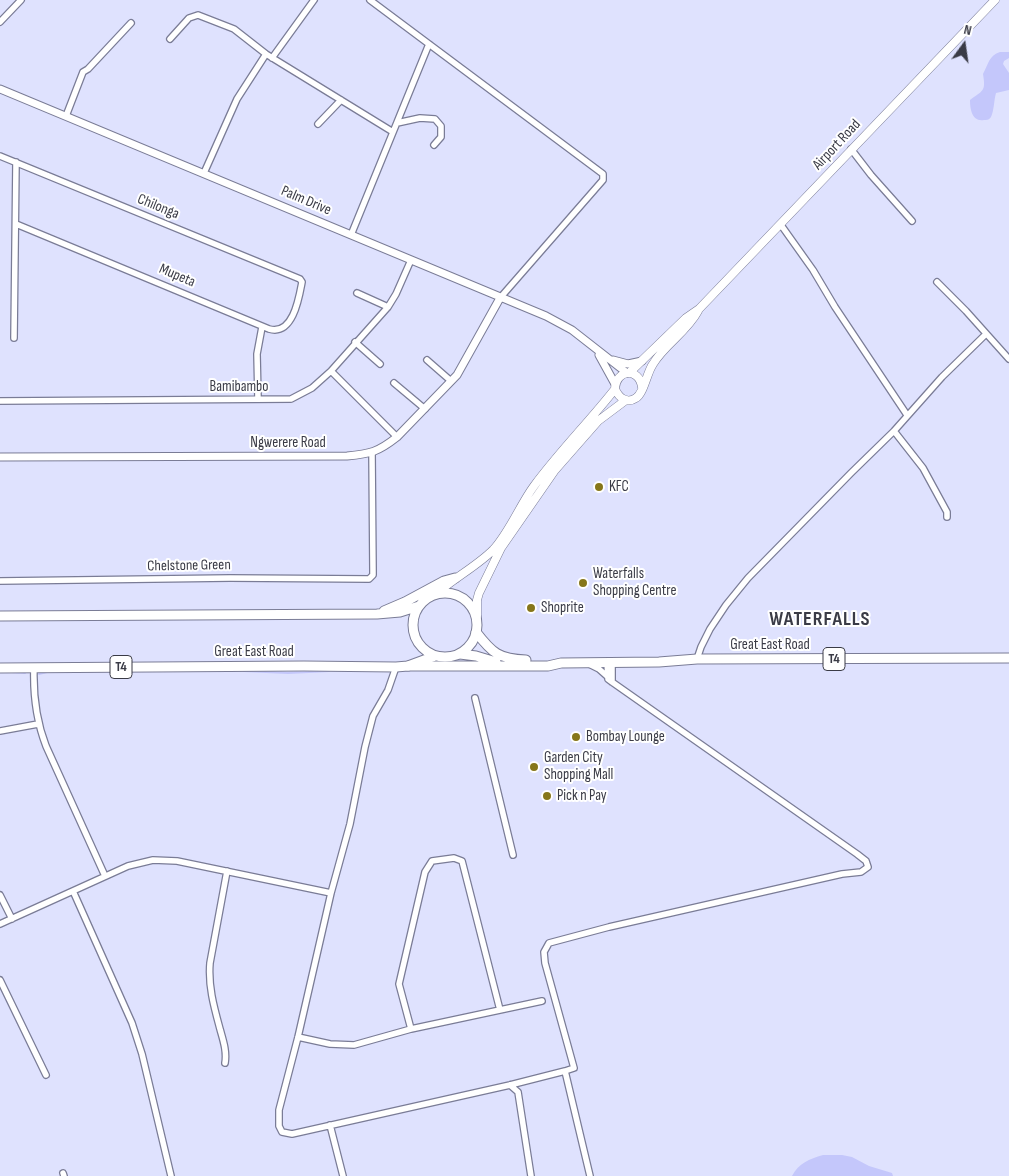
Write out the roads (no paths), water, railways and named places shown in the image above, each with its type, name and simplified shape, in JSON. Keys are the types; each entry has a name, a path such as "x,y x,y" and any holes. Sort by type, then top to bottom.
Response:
{"main road":[{"name":"Airport Road","path":"642,387 652,364 690,323 699,309 996,0"},
{"name":"Airport Road","path":"628,373 686,318 699,309"},
{"path":"436,594 495,548 535,484 615,387 620,376 628,373 640,378 642,387 640,394 636,398 626,400 598,421 555,470 501,548 479,593 476,632 471,645 460,654 452,657 435,656 421,646 413,630 414,617 419,606 423,600 436,594 446,592 461,596 472,606 477,616"},
{"path":"615,387 620,398 626,400"},
{"path":"377,614 405,602 444,581 455,578"},
{"path":"0,616 377,614 400,612 419,606"},
{"name":"Great East Road","path":"476,632 491,650 506,658 553,660 561,663"},
{"name":"Great East Road","path":"460,654 509,665"},
{"name":"T4","path":"408,666 435,656"},
{"name":"Great East Road","path":"0,668 450,667 697,659 1009,658"}],"street":[{"path":"0,22 21,0"},
{"path":"272,58 314,0"},
{"path":"370,0 603,174 602,180 500,298"},
{"path":"170,39 189,18 202,16 234,29 272,58 393,132"},
{"path":"66,116 83,72 131,23"},
{"path":"351,235 429,44"},
{"path":"204,173 236,99 266,54"},
{"name":"Palm Drive","path":"0,89 546,316 572,330 628,373"},
{"path":"318,124 340,100"},
{"path":"396,123 420,118 435,119 442,126 441,137 434,145"},
{"path":"851,149 871,175 912,221"},
{"name":"Chilonga","path":"0,156 300,279 301,285"},
{"path":"14,338 16,162"},
{"name":"Mupeta","path":"16,224 274,331 278,330 292,318 301,285"},
{"path":"781,224 907,415"},
{"name":"Bamibambo","path":"0,401 291,399 312,388 331,371 388,307 411,260"},
{"path":"937,282 966,311 1009,360"},
{"path":"357,293 388,307"},
{"name":"Ngwerere Road","path":"0,457 338,456 372,453 397,437 451,381 462,367 500,298"},
{"path":"258,399 257,354 262,326"},
{"path":"697,659 710,629 748,578 894,431 942,377 986,334"},
{"path":"355,342 380,364"},
{"name":"Palm Drive","path":"595,349 615,387"},
{"name":"Palm Drive","path":"604,356 615,362 628,364 642,361"},
{"path":"427,360 451,381"},
{"path":"331,371 397,437"},
{"path":"394,383 424,409"},
{"path":"894,431 923,468 947,516"},
{"name":"Chelstone Green","path":"0,581 230,578 362,580 371,578 373,571 372,453"},
{"path":"610,678 624,662"},
{"path":"396,667 388,690 373,716 364,747 350,824 331,893 298,1038 279,1110 279,1126 282,1132 292,1134 510,1085 574,1068 545,963 544,952 549,943 609,927 842,874 861,872 868,867 866,861 857,854 599,669 587,663"},
{"path":"610,663 610,678"},
{"path":"34,667 38,724 46,746 105,876"},
{"path":"476,698 514,855"},
{"path":"0,731 38,724"},
{"path":"411,1029 400,984 425,872 432,861 454,858 462,861 500,1010"},
{"path":"0,924 105,876 139,862 153,860 177,861 331,893"},
{"path":"225,1063 226,1054 214,1007 209,976 228,871"},
{"path":"73,891 132,1023 142,1054 171,1176"},
{"path":"0,895 12,919"},
{"path":"0,980 46,1075"},
{"path":"298,1038 330,1044 354,1045 411,1029 542,1001"},
{"path":"565,1071 590,1176"},
{"path":"510,1085 518,1092 531,1176"},
{"path":"330,1125 344,1176"}],"water":[{"path":"1000,52 1009,52 1009,58 1003,64 1009,73 1009,90 996,93 991,117 988,120 980,120 972,114 970,100 984,88 983,74 993,55"},
{"path":"823,1155 852,1157 869,1166 892,1173 893,1176 792,1176 805,1162"}],"waterway":[{"path":"184,671 234,671"},
{"path":"244,671 288,673 329,671"},
{"path":"12,672 25,673"},
{"path":"39,674 47,672"}],"place":[{"name":"KFC","path":"599,487"},
{"name":"Waterfalls Shopping Centre","path":"583,583"},
{"name":"Shoprite","path":"531,608"},
{"name":"Bombay Lounge","path":"576,737"},
{"name":"Garden City Shopping Mall","path":"534,767"},
{"name":"Pick n Pay","path":"547,796"}],"district":[{"name":"WATERFALLS","path":"820,620"}]}
